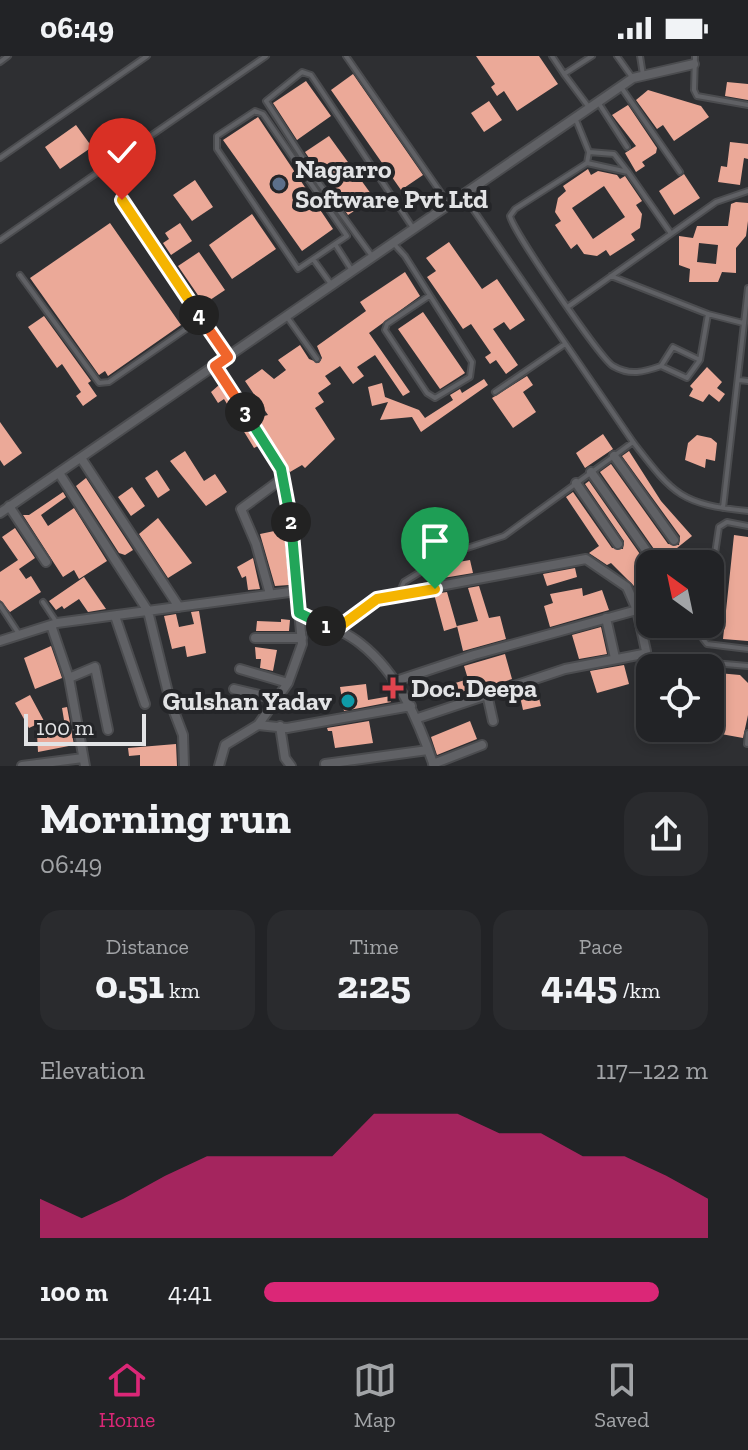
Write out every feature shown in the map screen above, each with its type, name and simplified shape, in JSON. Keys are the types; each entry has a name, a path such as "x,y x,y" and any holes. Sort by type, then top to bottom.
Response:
{"street":[{"path":"0,513 621,87 638,77 695,60"},
{"path":"215,366 276,459 283,478 302,638 300,654 288,683 258,725 225,745 219,766"},
{"path":"614,456 674,540"},
{"path":"81,458 179,607"},
{"path":"591,472 646,550"},
{"path":"59,473 148,611 183,735 184,766"},
{"path":"270,594 256,544 241,509 283,478"},
{"path":"576,483 618,544"},
{"path":"9,506 46,562"},
{"path":"335,630 367,605 399,594 589,559 606,574 621,581 636,608"},
{"path":"0,641 54,624 297,591"},
{"path":"393,682 636,610"},
{"path":"299,613 361,644 411,706 434,765 482,745"},
{"path":"115,616 145,704"},
{"path":"606,618 615,658"},
{"path":"22,766 84,762 69,678 54,624"},
{"path":"255,638 302,638"},
{"path":"418,718 565,669 646,651 643,638"},
{"path":"69,678 95,667 108,730"},
{"path":"240,669 288,683"},
{"path":"234,689 276,699"},
{"path":"487,694 493,721"},
{"path":"258,725 298,726 411,706"},
{"path":"280,726 285,758 291,766"},
{"path":"325,764 428,750"}],"lane":[{"path":"0,62 8,56"},
{"path":"0,158 147,56"},
{"path":"0,240 266,56"},
{"path":"346,56 450,205"},
{"path":"552,56 590,108"},
{"path":"564,74 592,56"},
{"path":"617,56 638,77"},
{"path":"638,77 640,56"},
{"path":"695,60 697,96 748,105"},
{"path":"373,258 266,101 302,72 311,75 414,230"},
{"path":"621,87 680,172"},
{"path":"598,102 627,147"},
{"path":"255,111 263,114 347,236 313,259 298,269 217,149 217,136 255,111"},
{"path":"577,117 576,124 589,152 587,163"},
{"path":"589,152 614,154 670,232"},
{"path":"628,172 587,163 515,209 510,216 512,223 601,355 612,365 641,373 661,366 673,347 700,360"},
{"path":"569,306 716,202 748,191"},
{"path":"464,196 633,442 680,497 748,511"},
{"path":"122,200 228,357"},
{"path":"335,244 353,272"},
{"path":"394,244 429,296 474,367 470,377 435,398 427,393 385,330 387,324 429,296"},
{"path":"313,259 333,286"},
{"path":"20,275 99,383 109,382 202,318"},
{"path":"611,276 708,314 743,323"},
{"path":"723,508 739,391 748,288"},
{"path":"661,366 687,378 700,360 708,314"},
{"path":"287,317 317,359"},
{"path":"495,392 565,344"},
{"path":"739,380 748,381"},
{"path":"739,391 748,392"},
{"path":"464,549 504,536 633,442"},
{"path":"716,550 719,527 727,522 748,526"},
{"path":"399,594 404,582 440,560 442,548"},
{"path":"43,602 54,624"},
{"path":"0,605 20,636"},
{"path":"703,638 707,644 748,649"},
{"path":"724,664 748,666"},
{"path":"747,744 748,733"}],"building":[{"path":"476,56 539,56 558,84 517,111 504,91 497,96 491,87 495,84"},
{"path":"353,74 423,175 401,190 331,90"},
{"path":"306,81 331,116 297,140 273,103"},
{"path":"727,82 748,84 748,100 725,96"},
{"path":"648,90 701,106 709,117 674,141 663,125 657,129 636,100"},
{"path":"489,101 502,120 484,132 471,113"},
{"path":"628,105 657,148 656,153 642,162 645,166 636,172 625,153 636,146 612,115"},
{"name":"Nagarro Software Pvt Ltd","path":"258,117 333,229 302,251 223,140"},
{"path":"76,125 92,147 60,169 45,147"},
{"path":"329,136 374,198 348,215 305,152"},
{"path":"730,142 748,144 748,159 744,158 740,185 718,182 721,166 727,167"},
{"path":"588,169 591,175 598,171 617,175 620,179 625,176 642,201 636,205 642,214 640,228 631,234 635,240 610,256 606,250 597,256 584,254 577,244 571,249 555,225 561,221 555,212 558,198 566,191 563,186","holes":["604,186 625,217 593,239 572,208"]},
{"path":"684,174 700,198 674,215 659,191"},
{"path":"195,180 213,207 192,221 173,195"},
{"path":"748,203 746,236 736,248 736,273 722,272 718,282 689,282 690,269 679,265 679,236 693,238 697,226 728,226 731,204","holes":["699,243 718,245 716,264 697,262"]},
{"path":"252,214 276,249 232,279 209,245"},
{"path":"110,223 181,325 108,376 105,371 99,375 30,278"},
{"path":"180,223 192,241 171,255 163,243 169,239 165,233"},
{"path":"449,242 482,289 497,279 525,320 510,330 504,322 493,329 518,365 506,374 496,360 490,364 485,357 491,353 471,324 463,329 427,277 436,271 426,258"},
{"path":"199,252 225,290 204,304 178,266"},
{"path":"405,272 420,296 369,333 410,392 403,396 375,355 357,367 364,376 353,384 340,366 325,376 331,384 318,393 324,402 315,408 335,439 305,468 302,465 290,472 256,418 268,415 245,381 262,369 274,379 286,370 278,360 300,345 309,359 319,363 322,358 317,346 366,311 360,302"},
{"path":"423,312 465,373 440,389 398,329"},
{"path":"44,316 91,381 88,383 97,396 83,406 76,396 81,392 62,364 57,368 28,327"},
{"path":"707,367 722,382 717,388 725,394 719,402 709,394 703,402 689,396 693,389 690,386"},
{"path":"527,376 533,385 523,392 536,412 513,428 492,398"},
{"path":"484,379 488,385 421,432 412,417 380,420 388,402 372,406 368,387 382,383 385,397 419,410 425,418 453,400 450,395 460,389 462,393"},
{"path":"219,385 258,446 254,448 224,399 218,403 211,392"},
{"path":"0,422 22,453 4,466 0,460"},
{"path":"603,434 613,449 585,468 576,453"},
{"path":"697,435 711,438 717,443 715,461 706,459 705,468 685,460 688,443"},
{"path":"185,451 204,481 215,474 227,492 206,506 170,461"},
{"path":"629,451 661,501 692,536 677,548 678,550 654,550 600,472 611,464 668,544 679,545 680,536 622,456"},
{"path":"157,470 170,490 158,498 145,478"},
{"path":"86,478 133,550 125,555 119,553 76,486"},
{"path":"589,481 637,550 634,586 611,563 607,565 589,553 599,546 566,497 573,492 612,548 623,549 624,541 585,484"},
{"path":"132,487 145,506 131,516 118,497"},
{"path":"63,492 66,497 41,515 48,526 74,508 107,561 79,579 74,570 63,577 23,515 29,515"},
{"path":"158,518 192,563 168,578 139,534"},
{"path":"15,528 35,558 19,569 26,579 31,576 41,592 10,612 0,600 0,572 18,560 2,537"},
{"path":"284,529 289,585 275,586 260,534"},
{"path":"734,535 748,537 748,641 723,639"},
{"path":"253,558 260,589 248,590 246,576 242,578 237,567"},
{"path":"470,560 473,573 443,578 441,565"},
{"path":"575,568 577,577 547,586 543,574"},
{"path":"84,577 106,609 88,612 79,599 64,609 62,606 56,610 49,601"},
{"path":"479,586 489,618 500,616 506,639 463,651 457,626 478,621 468,588"},
{"path":"582,588 583,596 602,590 609,610 550,627 544,606 553,603 550,594"},
{"path":"447,592 457,627 444,631 434,594"},
{"path":"199,611 206,653 187,657 185,646 172,649 164,616 176,614 179,627 194,624 191,612"},
{"path":"281,619 290,620 289,631 256,631 257,621 281,622"},
{"path":"601,627 607,654 579,659 572,635"},
{"path":"51,646 62,678 35,689 24,658"},
{"path":"255,647 277,650 273,671 260,668 261,659 256,659"},
{"path":"505,654 512,679 453,699 449,685 468,679 464,666"},
{"path":"624,665 629,684 597,693 590,671"},
{"path":"724,674 740,675 748,683 748,715 743,738 724,735"},
{"path":"366,684 368,700 391,696 391,702 344,711 340,687"},
{"path":"536,686 541,706 523,710 519,692"},
{"path":"30,695 44,721 29,728 15,703"},
{"path":"67,707 74,745 38,752 37,734 66,732 62,708"},
{"path":"369,721 373,743 335,748 332,731 327,728"},
{"path":"470,721 477,739 437,755 431,737"},
{"path":"176,744 177,766 140,766 140,755 129,756 128,748"}],"place":[{"name":"Nagarro Software Pvt Ltd","path":"279,184"},
{"name":"Doc. Deepa","path":"393,688"},
{"name":"Gulshan Yadav","path":"348,701"}],"route":[{"path":"122,200 228,357 215,366 281,469 292,532 299,613 335,630 377,599 435,589"}]}
